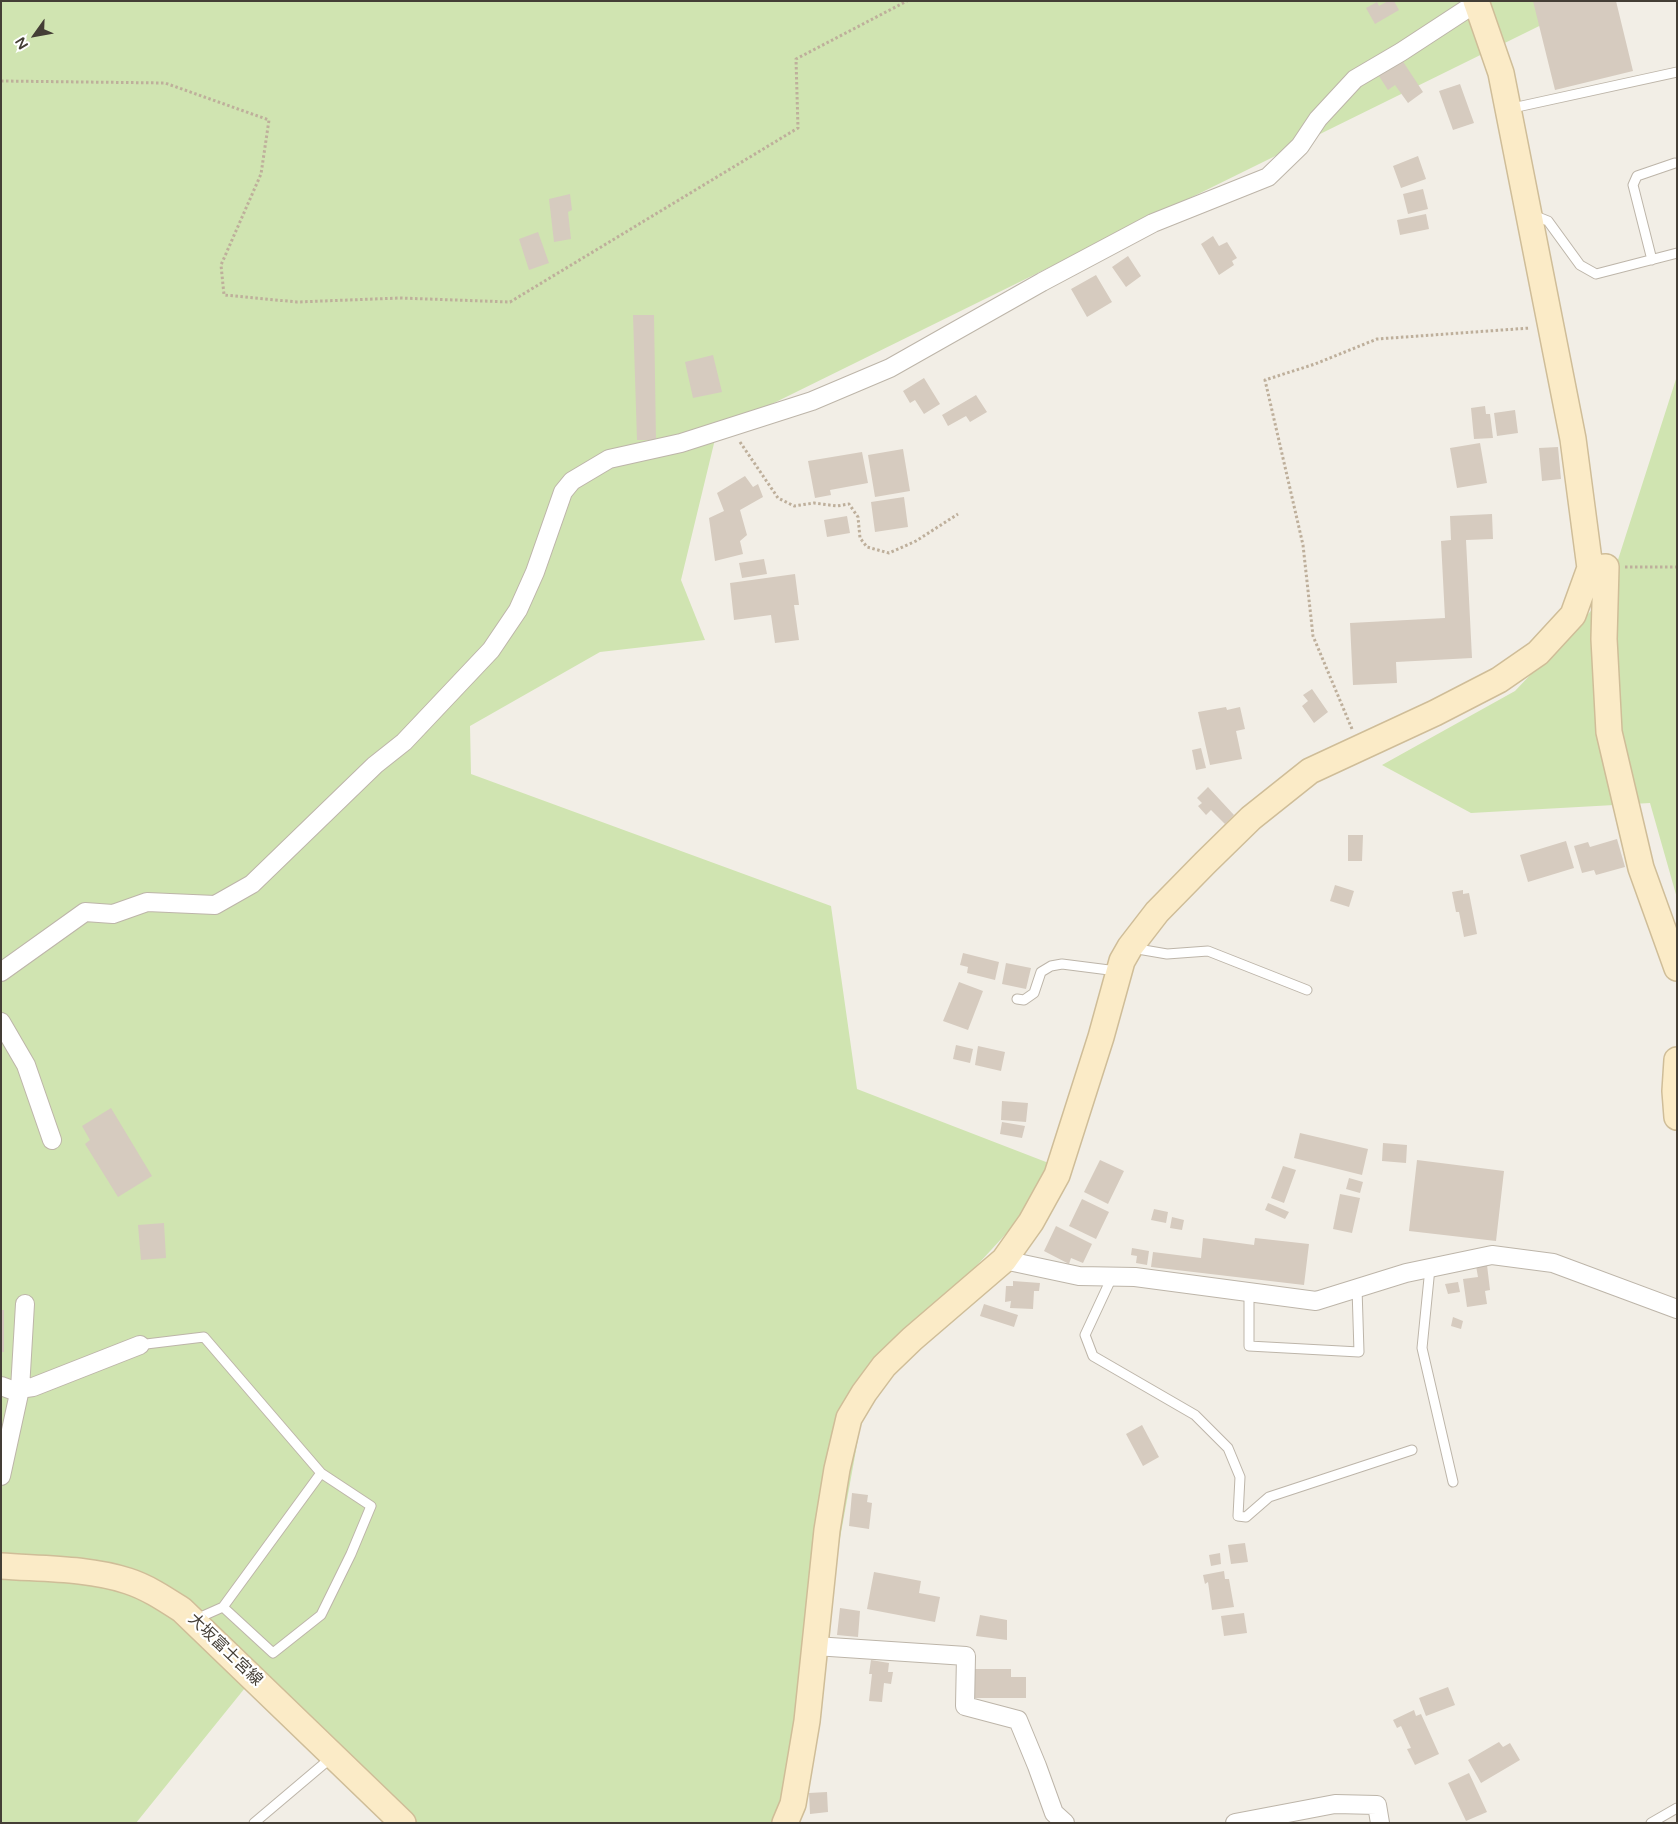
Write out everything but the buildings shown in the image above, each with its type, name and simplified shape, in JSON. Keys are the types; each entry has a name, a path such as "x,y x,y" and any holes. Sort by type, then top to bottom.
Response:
{"street":[{"path":"1,972 85,912 113,914 147,902 215,905 252,884 375,766 404,742 491,650 518,610 535,572 563,492 572,480 609,459 682,443 812,401 890,368 1042,282 1153,223 1268,178 1300,146 1318,119 1355,79 1476,2 1501,73 1598,567 1609,732 1641,868 1677,968"},
{"path":"785,1823 793,1804 807,1721 827,1530 836,1469 850,1418 864,1393 884,1366 912,1339 1004,1260 1031,1222 1056,1175 1122,961 1130,947 1157,912 1251,818 1310,771 1435,713 1499,680 1538,653 1573,615 1598,567"},
{"path":"1,1022 26,1065 52,1140"},
{"path":"1677,1060 1675,1091 1677,1117"},
{"path":"1004,1260 1079,1276 1135,1277 1316,1301 1406,1273 1492,1255 1553,1263 1677,1309"},
{"path":"1,1476 20,1389 25,1304"},
{"path":"1,1386 12,1390 33,1387 139,1345"},
{"name":"大坂富士宮線","path":"1,1566 99,1573 130,1581 182,1610 404,1823"},
{"path":"815,1646 966,1656 965,1706 1018,1720 1054,1813 1065,1823"},
{"path":"1235,1823 1335,1804 1377,1805 1380,1823"}],"lane":[{"path":"1508,109 1677,72"},
{"path":"1652,260 1633,185 1637,176 1675,163"},
{"path":"1528,213 1548,221 1580,265 1596,274 1677,253"},
{"path":"1130,947 1167,954 1208,951 1306,990"},
{"path":"1017,999 1024,1000 1034,993 1041,972 1051,966 1062,964 1120,971"},
{"path":"1430,1268 1422,1348 1453,1482"},
{"path":"1112,1277 1085,1335 1093,1356 1195,1415 1228,1448 1240,1477 1238,1516 1246,1518 1270,1498 1412,1450"},
{"path":"1249,1292 1249,1346 1359,1352 1358,1288"},
{"path":"139,1345 204,1337 321,1473 371,1506 351,1554 321,1615 273,1653 223,1607"},
{"path":"194,1620 223,1607 321,1473"},
{"path":"254,1823 334,1756"},
{"path":"1651,1823 1677,1808"}],"path":[{"path":"1,81 165,83 269,120 261,174 221,265 224,295 297,302 400,298 510,302 798,128 796,59 907,1"},
{"path":"1360,748 1313,636 1303,545 1265,380 1315,364 1377,339 1550,327"},
{"path":"730,427 778,498 794,506 814,503 837,506 849,504 858,517 860,538 867,548 889,553 916,541 958,514"},
{"path":"1598,567 1677,568"}],"green space":[{"path":"1,1 1590,1 717,431 681,580 705,640 600,652 470,726 471,774 831,906 857,1089 1059,1167 1014,1225 868,1384 805,1731 782,1823 395,1823 253,1678 136,1823 1,1823"},
{"path":"1677,376 1677,898 1650,803 1471,813 1382,765 1515,691 1607,594"}]}
